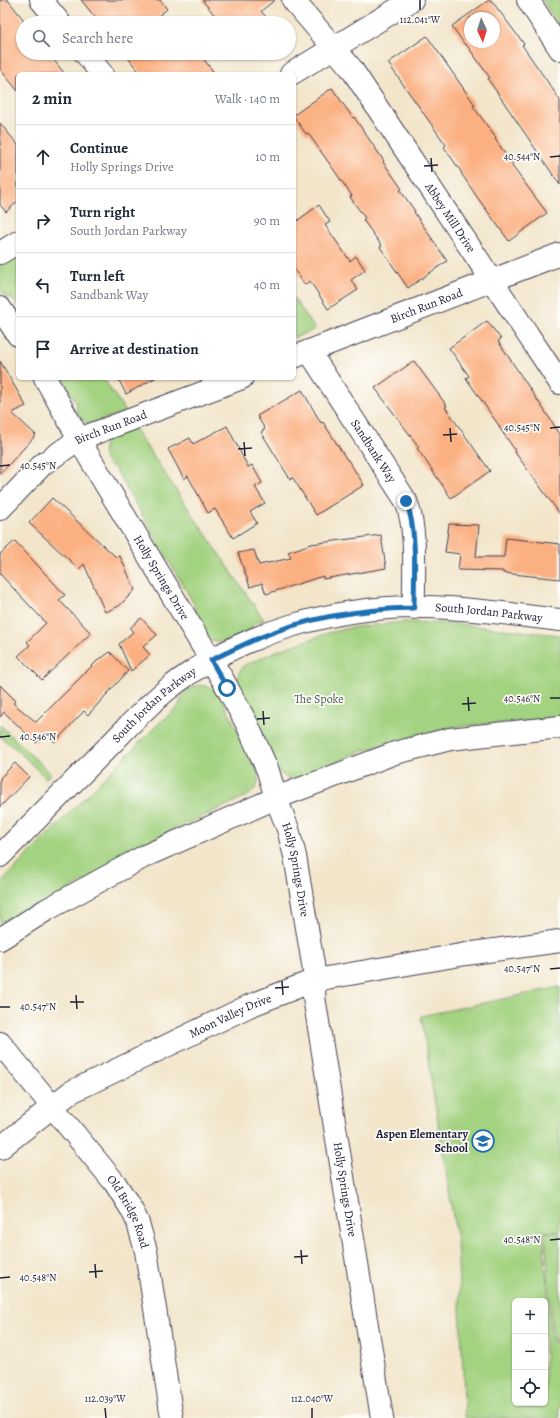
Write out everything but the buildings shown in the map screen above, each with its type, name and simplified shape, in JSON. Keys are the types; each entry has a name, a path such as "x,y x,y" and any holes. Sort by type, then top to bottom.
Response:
{"street":[{"path":"42,0 55,16"},
{"name":"Abbey Mill Drive","path":"293,0 351,68 560,383"},
{"path":"294,72 412,0"},
{"path":"528,0 560,49"},
{"path":"91,60 100,72"},
{"path":"0,253 16,243"},
{"name":"Birch Run Road","path":"301,354 560,254"},
{"path":"0,308 16,332"},
{"name":"Sandbank Way","path":"301,354 400,491 408,506 412,520 413,536 414,608"},
{"name":"Holly Springs Drive","path":"46,380 79,439 211,660 247,724 268,770 276,798 288,829 295,856 315,980 314,997 382,1418"},
{"name":"Birch Run Road","path":"0,509 43,464 61,453 79,439 237,380"},
{"name":"South Jordan Parkway","path":"0,856 153,702 183,678 211,660 262,636 341,614 414,608 456,609 560,620"},
{"path":"0,939 46,910 145,856 276,798 395,754 443,741 560,727"},
{"name":"Moon Valley Drive","path":"0,1148 71,1092 249,1006 315,980 466,954 560,940"},
{"name":"Old Bridge Road","path":"0,1043 115,1183 138,1223 146,1251 172,1418"}],"green space":[{"path":"542,0 560,0 560,27"},
{"path":"10,254 16,258 16,303 12,298 5,296 0,289 0,262"},
{"path":"296,301 315,329 296,337"},
{"path":"63,380 104,380 126,412 89,424 77,413 77,404"},
{"path":"134,428 264,620 254,624 251,630 224,643 212,640 206,634 196,614 194,604 114,467 106,462 104,458 104,446 108,438"},
{"name":"The Spoke","path":"402,622 445,623 560,635 560,719 454,727 422,734 362,751 304,778 294,780 281,774 238,686 238,675 243,666 274,652 328,633 349,628"},
{"path":"199,685 210,687 219,693 257,769 258,781 254,791 247,796 154,839 100,873 0,927 0,883 155,727 179,706 182,695 189,689"},
{"path":"0,725 51,774 46,778 15,748 0,737"},
{"name":"Aspen Elementary School","path":"560,987 560,1230 543,1232 548,1298 512,1298 512,1406 548,1406 548,1301 551,1342 560,1342 560,1418 465,1418 457,1241 421,1016"},
{"path":"560,1232 560,1340 553,1340 545,1233"}],"place":[{"name":"Aspen Elementary School","path":"483,1141"}],"route":[{"path":"227,688 211,660 262,636 341,614 396,608 414,608 412,520 406,501"}]}
